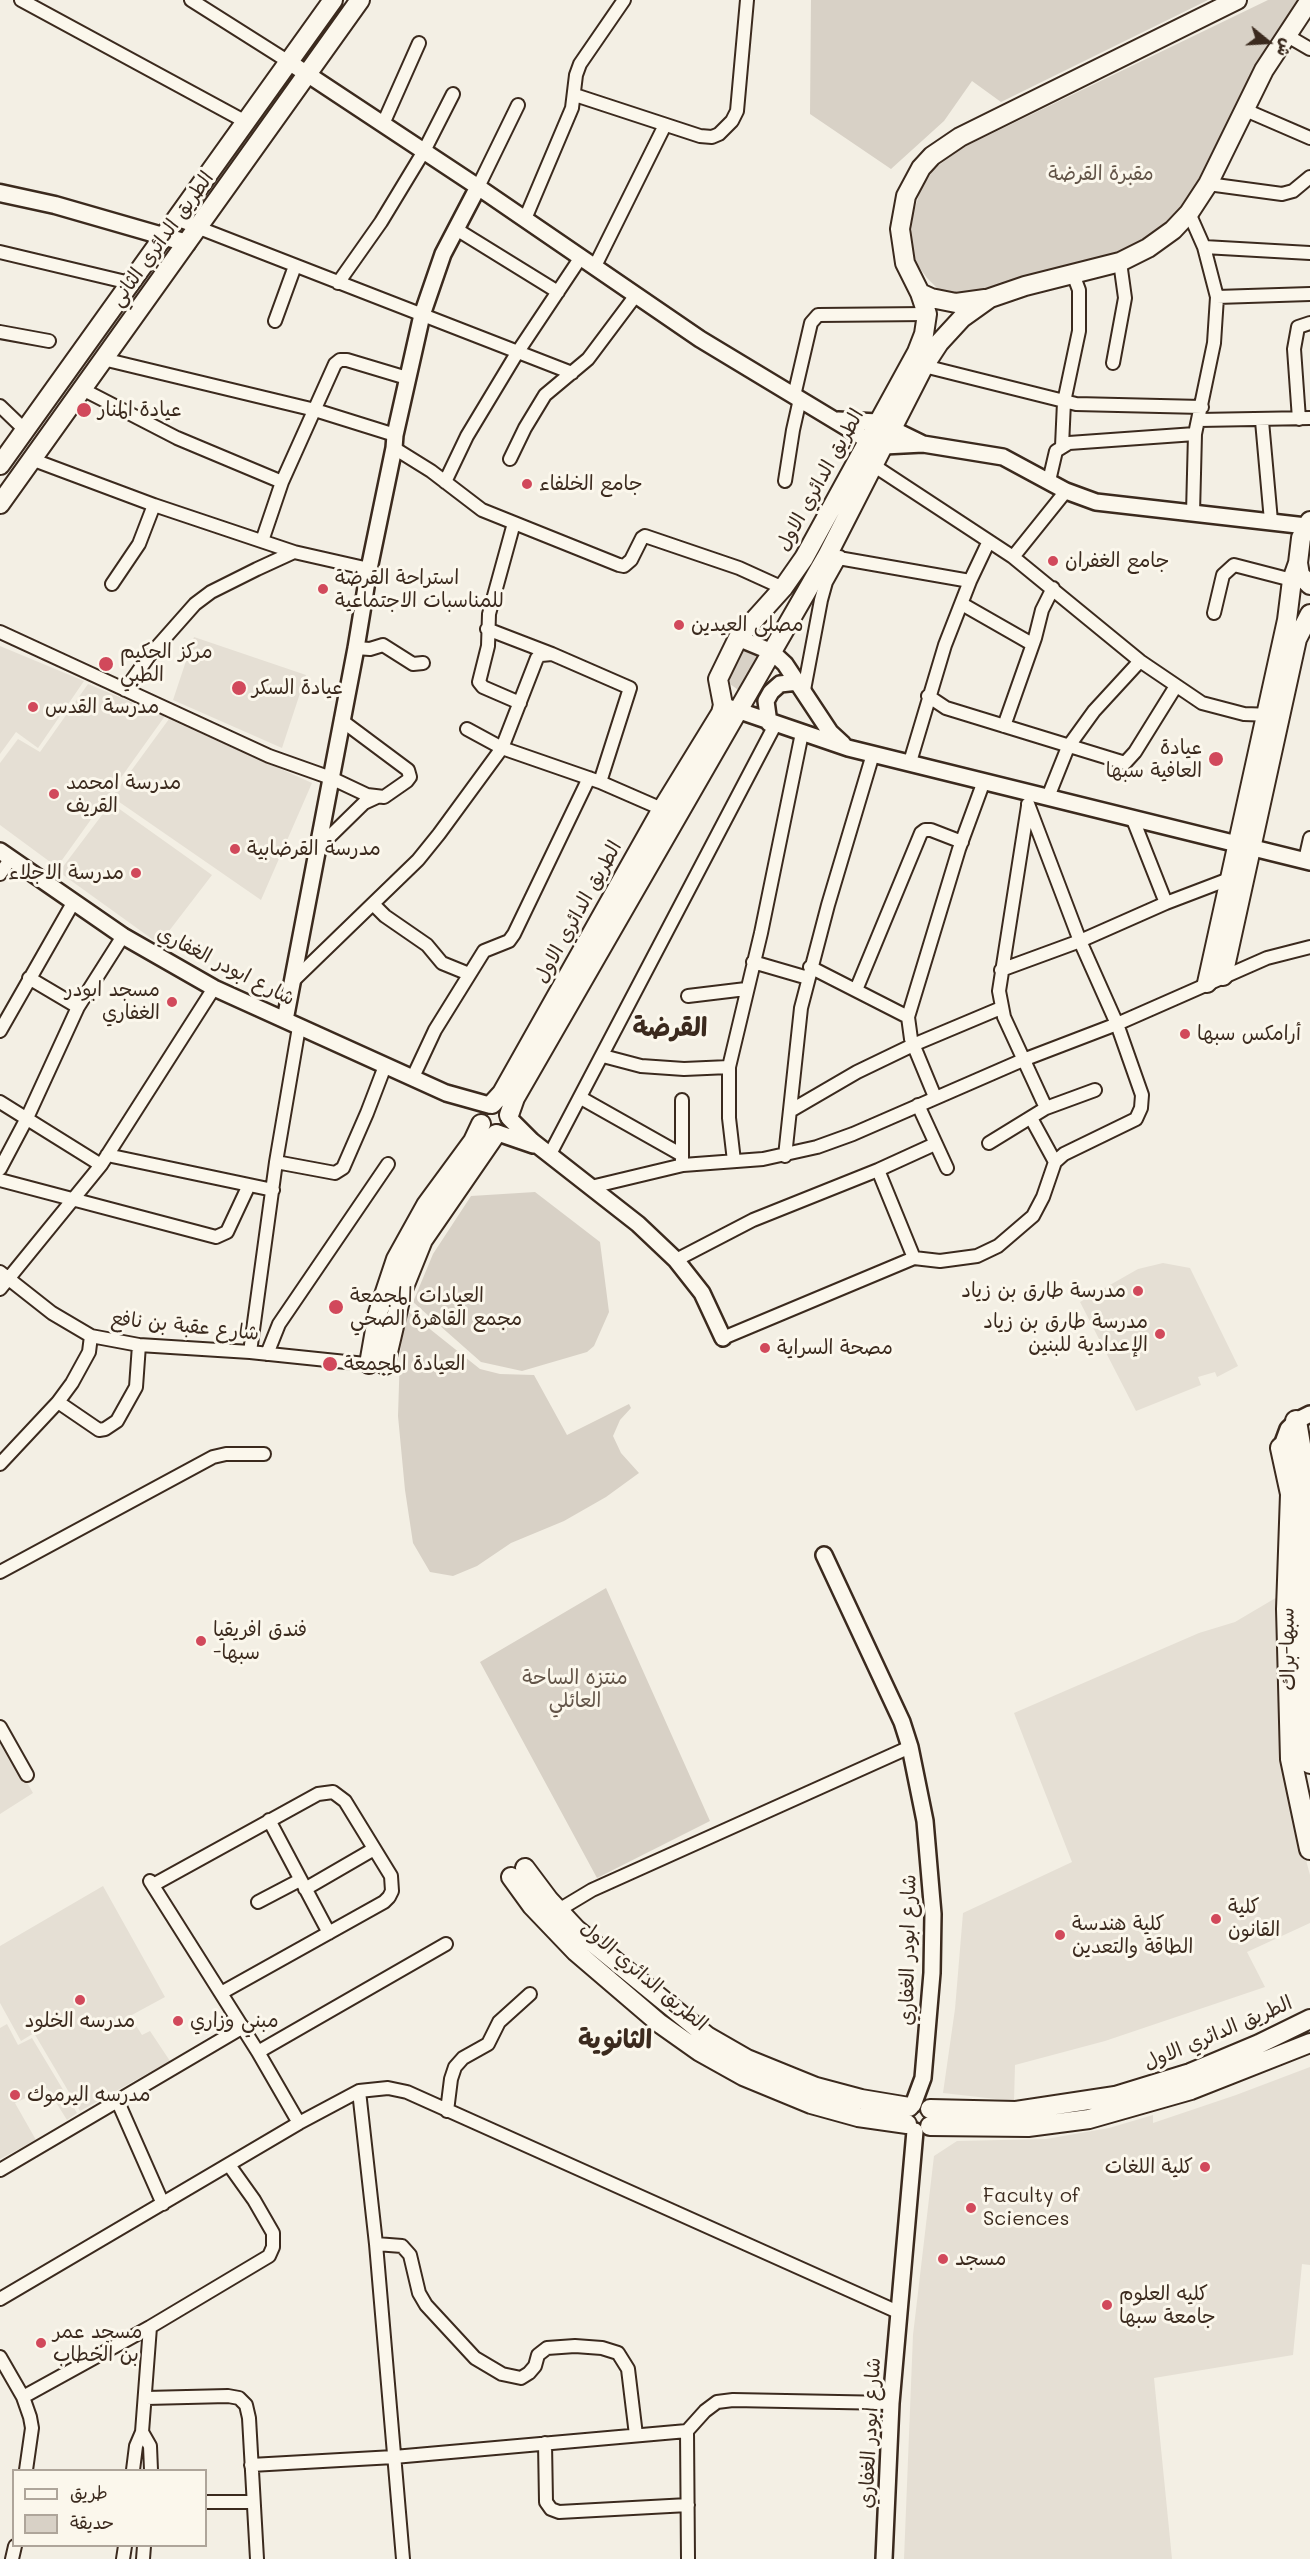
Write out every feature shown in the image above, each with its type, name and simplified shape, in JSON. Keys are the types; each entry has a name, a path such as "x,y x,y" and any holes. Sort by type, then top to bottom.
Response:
{"highway":[{"name":"سبها-براك","path":"1303,1418 1294,1443 1288,1475 1291,1503 1287,1609 1291,1759 1310,1849"},
{"name":"سبها-براك","path":"1294,1443 1309,1487 1310,1521 1304,1604 1310,1753"}],"main road":[{"name":"الطريق الدائري الثاني","path":"0,465 333,0"},
{"name":"الطريق الدائري الثاني","path":"0,504 360,0"},
{"path":"927,314 920,293 904,263 900,221 912,181 932,156 960,137 1237,0"},
{"name":"الطريق الدائري الاول","path":"886,425 950,330 975,307 990,298 1025,286 1120,262 1161,240 1189,213 1208,184 1243,109 1286,35 1310,0"},
{"path":"0,193 55,205 164,235 193,236"},
{"path":"920,293 931,298 956,303 990,298"},
{"name":"الطريق الدائري الاول","path":"730,709 718,679 738,638 783,588 877,443 924,334 927,314"},
{"name":"الطريق الدائري الاول","path":"490,1105 502,1093 662,809 772,652 833,556 873,465 877,443"},
{"path":"1215,980 1273,715 1287,620 1300,576 1301,538 1309,521"},
{"path":"1273,715 1299,631 1310,614"},
{"name":"الطريق الدائري الاول","path":"509,1116 515,1098 730,709"},
{"path":"1215,980 1229,879 1244,846"},
{"path":"490,1105 504,1107 509,1116 507,1127 489,1128 481,1114 490,1105"},
{"path":"377,1365 423,1240 489,1128"},
{"name":"الطريق الدائري الاول","path":"518,1872 551,1915 594,1946 707,2036 747,2059 793,2079 919,2116 1018,2127 1089,2119 1191,2090 1310,2043"},
{"name":"الطريق الدائري الاول","path":"919,2116 1016,2111 1115,2096 1190,2073 1259,2044 1310,2019"}],"street":[{"path":"21,0 246,122"},
{"path":"192,0 478,187 700,339 877,443 923,444 1004,457 1066,491 1096,502 1270,521 1309,521"},
{"path":"525,219 572,108 576,75 580,63 624,0"},
{"path":"575,95 712,138 732,121 737,111 747,0"},
{"path":"1286,35 1310,49"},
{"path":"382,124 419,43"},
{"path":"338,283 381,222 424,151 453,94"},
{"path":"285,1020 369,569 407,378 422,315 443,254 518,105"},
{"path":"1243,109 1310,138"},
{"path":"595,266 665,125"},
{"path":"1208,184 1282,194 1293,191 1310,177"},
{"path":"1189,213 1204,247 1217,297 1214,343 1195,434 1193,513"},
{"path":"176,219 193,236 295,266 517,354 572,373"},
{"path":"456,229 558,292"},
{"path":"1204,247 1310,253"},
{"path":"0,252 130,284"},
{"path":"445,482 467,436 517,354 581,257"},
{"path":"1113,363 1125,298 1120,262"},
{"path":"275,321 295,266"},
{"path":"1062,446 1064,402 1079,331 1079,290 1073,274"},
{"path":"1217,297 1310,294"},
{"path":"510,459 545,394 594,353 636,295"},
{"path":"785,481 811,323 818,315 927,314"},
{"path":"1199,420 1262,421 1304,418 1294,349 1298,327 1310,323"},
{"path":"0,332 49,341"},
{"path":"103,359 315,410 395,442 482,510 619,565 624,566 631,560 645,536 740,568 783,588"},
{"path":"262,541 282,482 315,410 330,369 340,360 347,360 407,378"},
{"path":"924,366 1064,402 1100,406 1202,407"},
{"path":"82,389 177,438 282,482"},
{"path":"0,406 25,430"},
{"path":"835,420 886,425 923,444"},
{"path":"1262,421 1270,521"},
{"path":"1049,481 1056,451 1062,446 1195,434"},
{"path":"31,459 154,505 294,552 369,569"},
{"path":"873,465 988,543 1013,557 1140,661 1202,703 1244,714 1273,715"},
{"path":"1013,557 1066,491"},
{"path":"112,584 139,544 154,505"},
{"path":"514,523 489,614 488,646 479,682 483,687 519,703"},
{"path":"910,762 945,645 970,581 988,543"},
{"path":"125,690 149,656 195,604 212,592 294,552"},
{"path":"801,686 833,556 970,581"},
{"path":"1214,613 1224,575 1234,565 1300,576"},
{"path":"1004,726 1042,610 1053,588"},
{"path":"962,604 1032,644"},
{"path":"413,1077 435,1030 484,951 509,941 514,934 595,780 630,688 487,629"},
{"path":"0,632 269,756 377,797"},
{"path":"738,638 772,652 785,664 830,732 848,748"},
{"path":"356,648 368,649 383,645 413,664 423,663"},
{"path":"293,981 418,860 502,748 537,658 541,655 552,654"},
{"path":"1048,797 1068,747 1095,711 1140,661"},
{"path":"547,1152 581,1098 772,724 766,701 771,692 780,684 801,686"},
{"path":"928,696 945,708 1125,763 1135,752 1176,686"},
{"path":"730,709 848,748 984,781 1028,798 1048,797 1308,861 1310,838"},
{"path":"318,848 354,812 377,797 384,796 410,777 408,770 341,720"},
{"path":"467,729 502,748 595,780 662,809"},
{"path":"734,1161 729,1118 729,1066 802,733"},
{"path":"785,1156 801,1008 809,973 873,754"},
{"path":"934,1097 913,1045 908,1028 908,1017 962,842 984,781"},
{"path":"723,1338 914,1258 940,1261 958,1260 977,1256 998,1246 1033,1216 1043,1197 1055,1162 1064,1154 1136,1119 1141,1108 1142,1095 1117,1024 1080,941 1028,798"},
{"path":"1028,798 999,991 1001,1008 1047,1108"},
{"path":"1132,817 1166,903"},
{"path":"856,990 921,833 931,830 962,842"},
{"path":"0,874 5,854"},
{"name":"شارع ابودر الغفاري","path":"5,854 123,936 214,988 446,1093 490,1105"},
{"path":"1001,970 1080,941 1166,903 1229,879"},
{"path":"0,1031 73,903"},
{"path":"373,904 385,916 427,945 442,963 469,974"},
{"path":"0,1169 27,1118 78,1007 123,936"},
{"path":"591,1187 682,1160 734,1161 785,1156 853,1134 934,1097 1117,1024 1267,958 1310,947"},
{"path":"753,962 809,973 856,990 908,1017"},
{"path":"29,978 78,1007"},
{"path":"0,1289 4,1275 104,1160 214,988"},
{"path":"688,996 746,988"},
{"path":"790,1110 857,1072 913,1045 1001,1008"},
{"path":"250,1352 276,1162 299,1027"},
{"path":"603,1056 641,1066 684,1069 729,1066"},
{"path":"276,1162 335,1173 343,1168 368,1113 385,1066"},
{"path":"989,1143 1047,1108 1095,1090"},
{"name":"شارع ابودر الغفاري","path":"446,1093 489,1128 547,1152"},
{"path":"581,1098 682,1160"},
{"path":"682,1100 682,1160"},
{"path":"0,1102 104,1160 273,1190"},
{"path":"918,1105 947,1168"},
{"name":"شارع ابودر الغفاري","path":"509,1116 547,1152 638,1224 676,1260 702,1293 723,1338"},
{"path":"1031,1118 1055,1162"},
{"path":"676,1260 753,1220 878,1170 935,1144"},
{"path":"267,1354 279,1324 388,1164"},
{"path":"878,1170 914,1258"},
{"path":"0,1180 216,1237 227,1232 249,1185"},
{"name":"شارع عقبة بن نافع","path":"4,1275 52,1313 91,1336 139,1345 250,1352 377,1365"},
{"path":"0,1464 58,1401 81,1371 91,1336"},
{"path":"58,1401 99,1430 117,1421 136,1387 139,1345"},
{"path":"0,1572 213,1457 226,1454 264,1454"},
{"name":"شارع ابودر الغفاري","path":"824,1555 902,1722 910,1748 925,1821 933,1914 932,1973 923,2078 898,2312 891,2403 884,2559"},
{"path":"0,1727 27,1774"},
{"path":"551,1915 592,1890 910,1748"},
{"path":"221,1993 389,1897 393,1883 391,1876 345,1801 333,1792 318,1794 152,1882 221,1993 243,2027 299,2122"},
{"path":"268,1820 329,1933"},
{"path":"258,1902 303,1884 374,1849"},
{"path":"258,2052 447,1944"},
{"path":"447,2111 455,2067 468,2055 488,2044 499,2022 530,1994"},
{"path":"0,2170 243,2027"},
{"path":"0,2299 299,2122 359,2091 378,2088 398,2089 898,2312"},
{"path":"359,2091 376,2244 403,2559"},
{"path":"118,2102 163,2204"},
{"path":"23,2397 150,2327 269,2256 273,2247 273,2233 254,2200 229,2165"},
{"path":"376,2244 402,2246 410,2255 419,2293 426,2305 475,2358 502,2374 521,2378 529,2373 535,2366 538,2355 547,2348 584,2346 618,2353 628,2368 636,2435"},
{"path":"133,2469 136,2446 142,2432 150,2327"},
{"path":"0,2358 23,2397 32,2428 26,2469"},
{"path":"146,2398 228,2396 239,2398 246,2405 249,2418 254,2559"},
{"path":"688,2559 687,2431 705,2411 717,2402 733,2400 891,2403"},
{"path":"251,2465 394,2457 687,2431"},
{"path":"142,2432 150,2446 151,2469"},
{"path":"545,2443 546,2502 550,2509 559,2512 688,2505"},
{"path":"207,2502 253,2502"}],"shaded area":[{"name":"عيادة السكر","path":"194,637 306,675 282,748 173,700"},
{"name":"مدرسة القدس","path":"0,646 84,681 38,748 16,732 0,754"},
{"name":"مدرسة امحمد القريف","path":"88,684 165,716 57,867 0,825 0,763 18,739 40,752"},
{"name":"مدرسة القرضابية","path":"169,719 312,783 261,900 112,797"},
{"name":"مدرسة الاجلاء","path":"111,803 212,875 159,944 59,872"},
{"name":"مدرسة طارق بن زياد الإعدادية للبنين","path":"1163,1263 1190,1268 1238,1366 1217,1377 1215,1372 1198,1377 1201,1385 1136,1411 1080,1302 1138,1269"},
{"path":"1279,1596 1279,1758 1310,1875 1310,1923 1247,1952 1265,1987 1105,2041 1015,2065 1014,2101 943,2093 955,2009 963,1913 1072,1862 1014,1713 1199,1633 1235,1622"},
{"path":"0,1735 33,1793 0,1814"},
{"name":"مدرسه الخلود","path":"103,1886 165,1997 130,2016 142,2035 150,2031 170,2061 80,2111 34,2033 21,2041 0,2003 0,1946"},
{"name":"مدرسه اليرموك","path":"7,2024 18,2045 32,2038 77,2113 67,2120 47,2088 15,2103 36,2140 0,2159 0,2028"},
{"name":"كليه العلوم جامعة سبها","path":"1310,2067 1310,2265 1302,2264 1293,2355 1154,2378 1172,2559 904,2559 913,2335 934,2156 957,2141 1046,2139 1109,2128 1153,2115 1153,2123"}],"green space":[{"path":"811,0 1208,0 1001,102 972,81 944,121 891,169 810,114"},
{"name":"مقبرة القرضة","path":"1268,0 1297,0 1253,69 1225,136 1177,223 1125,257 995,286 958,294 940,291 927,278 916,263 911,237 913,214 921,189 934,169 960,149"},
{"path":"756,648 761,656 744,694 730,684 729,673 741,652"},
{"path":"535,1192 600,1242 609,1312 594,1346 587,1352 522,1371 481,1362 413,1302 433,1254 471,1196"},
{"path":"406,1310 480,1369 500,1374 534,1375 567,1435 629,1404 631,1408 620,1420 613,1436 621,1453 639,1473 606,1497 564,1521 511,1543 477,1566 453,1576 430,1572 413,1543 398,1416 400,1353"},
{"name":"منتزه الساحة العائلي","path":"606,1588 710,1821 597,1878 480,1662"}],"place":[{"name":"عيادة المنار","path":"84,410"},
{"name":"جامع الخلفاء","path":"527,484"},
{"name":"جامع الغفران","path":"1053,561"},
{"name":"استراحة القرضة للمناسبات الاجتماعية","path":"323,589"},
{"name":"مصلى العيدين","path":"679,625"},
{"name":"مركز الحكيم الطبي","path":"106,664"},
{"name":"عيادة السكر","path":"239,688"},
{"name":"مدرسة القدس","path":"33,707"},
{"name":"عيادة العافية سبها","path":"1216,759"},
{"name":"مدرسة امحمد القريف","path":"54,794"},
{"name":"مدرسة القرضابية","path":"235,849"},
{"name":"مدرسة الاجلاء","path":"136,873"},
{"name":"مسجد ابودر الغفاري","path":"172,1002"},
{"name":"أرامكس سبها","path":"1185,1034"},
{"name":"مدرسة طارق بن زياد","path":"1138,1291"},
{"name":"العيادات المجمعة مجمع القاهرة الصحي","path":"336,1307"},
{"name":"مدرسة طارق بن زياد الإعدادية للبنين","path":"1160,1334"},
{"name":"مصحة السراية","path":"765,1348"},
{"name":"العيادة المجمعة","path":"330,1364"},
{"name":"فندق افريقيا -سبها","path":"201,1641"},
{"name":"كلية القانون","path":"1216,1919"},
{"name":"كلية هندسة الطاقة والتعدين","path":"1060,1935"},
{"name":"مدرسه الخلود","path":"80,2000"},
{"name":"مبني وزاري","path":"178,2021"},
{"name":"مدرسه اليرموك","path":"15,2095"},
{"name":"كلية اللغات","path":"1205,2167"},
{"name":"Faculty of Sciences","path":"971,2208"},
{"name":"مسجد","path":"943,2259"},
{"name":"كليه العلوم جامعة سبها","path":"1107,2305"},
{"name":"مسجد عمر بن الخطاب","path":"41,2343"}],"district":[{"name":"القرضة","path":"670,1028"},
{"name":"الثانوية","path":"615,2040"}]}
